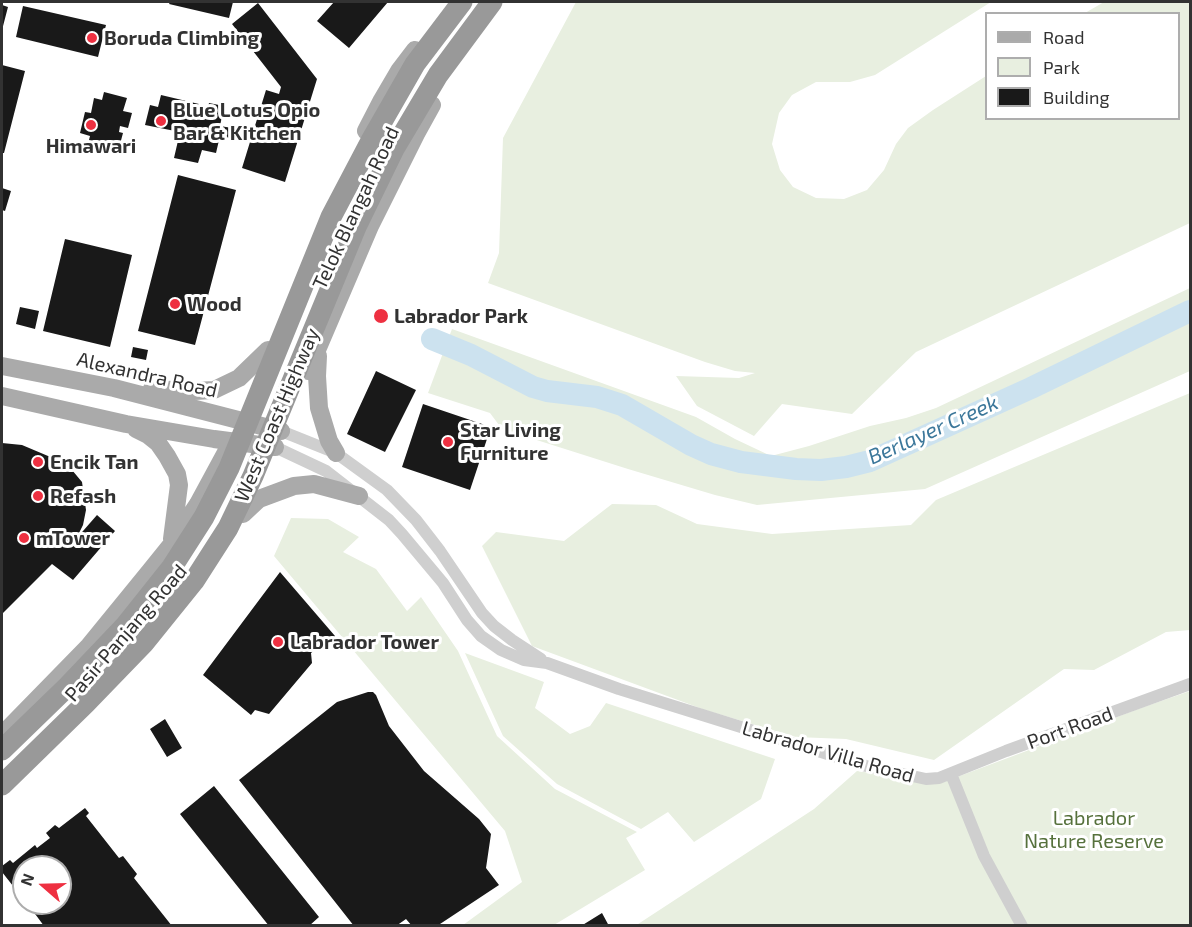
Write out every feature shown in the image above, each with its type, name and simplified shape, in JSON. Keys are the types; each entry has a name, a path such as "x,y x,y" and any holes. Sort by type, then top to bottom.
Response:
{"highway":[{"name":"West Coast Highway","path":"2,750 125,626 172,567 204,517 229,468 332,217 372,139 416,64 462,2"},
{"name":"West Coast Highway","path":"2,785 144,644 194,581 228,528 253,476 356,227 394,149 438,75 492,2"}],"main road":[{"name":"Telok Blangah Road","path":"232,441 324,214 399,70 453,2"},
{"name":"Telok Blangah Road","path":"278,439 370,226 416,134 443,85 503,2"},
{"path":"382,100 390,120 416,134"},
{"path":"319,345 318,408 329,441 336,453"},
{"path":"114,388 214,390 238,378 268,350"},
{"name":"Alexandra Road","path":"2,366 114,388 240,420 278,439"},
{"path":"2,396 126,424 214,439 232,441 278,439"},
{"path":"126,424 158,443 177,474 179,485 171,545"},
{"name":"Pasir Panjang Road","path":"2,796 76,725 126,672 198,589 243,514 278,439"},
{"name":"Pasir Panjang Road","path":"2,735 89,646 171,545 198,504 232,441"},
{"path":"243,514 259,499 294,486 314,484 359,496"},
{"path":"151,570 178,566 202,581"}],"street":[{"name":"Labrador Villa Road","path":"278,439 336,453 387,490 416,520 444,555 482,613 494,626 547,663 619,689 866,766 926,779 951,774"},
{"name":"Labrador Villa Road","path":"278,439 326,471 389,520 443,583 467,620 481,636 501,650 524,660 547,663"},
{"path":"431,569 444,573 447,568 444,555"},
{"name":"Port Road","path":"951,774 1006,751 1191,684"},
{"path":"951,774 984,856 1022,926"}],"green space":[{"path":"576,2 991,2 875,75 850,82 816,82 792,95 779,113 772,144 780,170 793,187 816,198 844,199 867,190 884,170 896,144 908,128 985,77 985,120 1180,120 1180,12 1087,12 1104,2 1190,2 1190,223 916,352 852,414 782,404 754,436 697,406 676,376 739,378 755,373 735,371 705,362 488,283 499,253 503,138"},
{"path":"1190,288 1190,371 925,489 757,505 715,495 502,429 490,413 428,393 452,329 696,417 771,456 936,408"},
{"path":"1190,393 1190,630 1166,632 1094,670 1064,669 934,760 846,739 796,737 705,710 532,646 482,546 496,532 564,541 612,504 656,505 697,524 772,534 911,525 936,500"},
{"path":"291,518 328,519 359,537 343,552 376,569 407,611 421,597 458,651 497,736 555,789 637,832 626,838 645,870 554,925 463,925 522,882 505,831 274,556"},
{"path":"465,653 544,682 535,708 570,734 590,726 606,703 775,759 761,799 694,842 668,812 641,829 557,784 503,736"},
{"name":"Labrador Nature Reserve","path":"1190,691 1190,925 635,926 814,809 857,771 941,783"}],"building":[{"path":"170,2 233,2 229,18 169,4"},
{"path":"334,2 388,2 349,48 317,21"},
{"path":"258,3 317,79 285,182 242,168 266,90 279,94 281,87 232,24"},
{"path":"2,5 8,7 2,30"},
{"path":"23,6 106,25 98,57 16,37"},
{"path":"2,65 25,71 4,153 2,153"},
{"path":"104,92 127,98 123,111 132,113 128,128 120,126 119,132 123,133 119,148 111,146 109,153 87,148 90,136 80,133 85,112 91,113 94,98 102,100"},
{"path":"161,95 199,104 197,109 207,111 209,103 224,106 220,126 232,128 230,138 220,136 216,153 202,150 198,163 174,158 180,132 145,125 150,105 158,107"},
{"path":"178,175 236,190 195,345 138,331"},
{"path":"2,188 11,191 5,211 2,210"},
{"path":"65,239 132,255 110,347 43,331"},
{"path":"20,307 39,311 35,329 16,324"},
{"path":"133,347 148,350 146,360 131,357"},
{"path":"376,371 416,390 385,452 347,434"},
{"name":"Star Living Furniture","path":"423,404 491,427 470,490 402,467"},
{"path":"2,443 22,445 67,464 82,482 86,510 83,525 76,539 97,515 115,531 73,580 52,564 2,614"},
{"name":"Labrador Tower","path":"280,572 335,636 335,640 321,645 311,653 312,663 269,714 255,710 251,715 203,675"},
{"path":"368,692 376,695 389,726 424,771 479,819 491,834 486,868 499,885 437,926 412,926 406,919 396,926 354,926 239,780 337,702"},
{"path":"165,719 182,748 167,757 150,729"},
{"path":"214,786 319,917 309,926 269,926 180,814"},
{"path":"85,808 89,813 86,816 119,858 123,856 137,874 134,878 172,926 44,926 36,915 72,915 72,855 23,855 35,845 37,848 50,838 46,833 55,825 59,828"},
{"path":"10,860 12,862 12,885 2,872 2,866"},
{"path":"602,913 609,926 581,926"}],"waterway":[{"name":"Berlayer Creek","path":"432,339 471,355 533,387 597,397 622,405 711,454 741,462 821,470 870,461 1031,388 1190,311"}],"place":[{"name":"Boruda Climbing","path":"92,38"},
{"name":"Blue Lotus Opio Bar & Kitchen","path":"161,121"},
{"name":"Himawari","path":"91,125"},
{"name":"Wood","path":"175,304"},
{"name":"Labrador Park","path":"381,316"},
{"name":"Star Living Furniture","path":"448,442"},
{"name":"Encik Tan","path":"38,462"},
{"name":"Refash","path":"38,496"},
{"name":"mTower","path":"24,538"},
{"name":"Labrador Tower","path":"278,642"}]}
